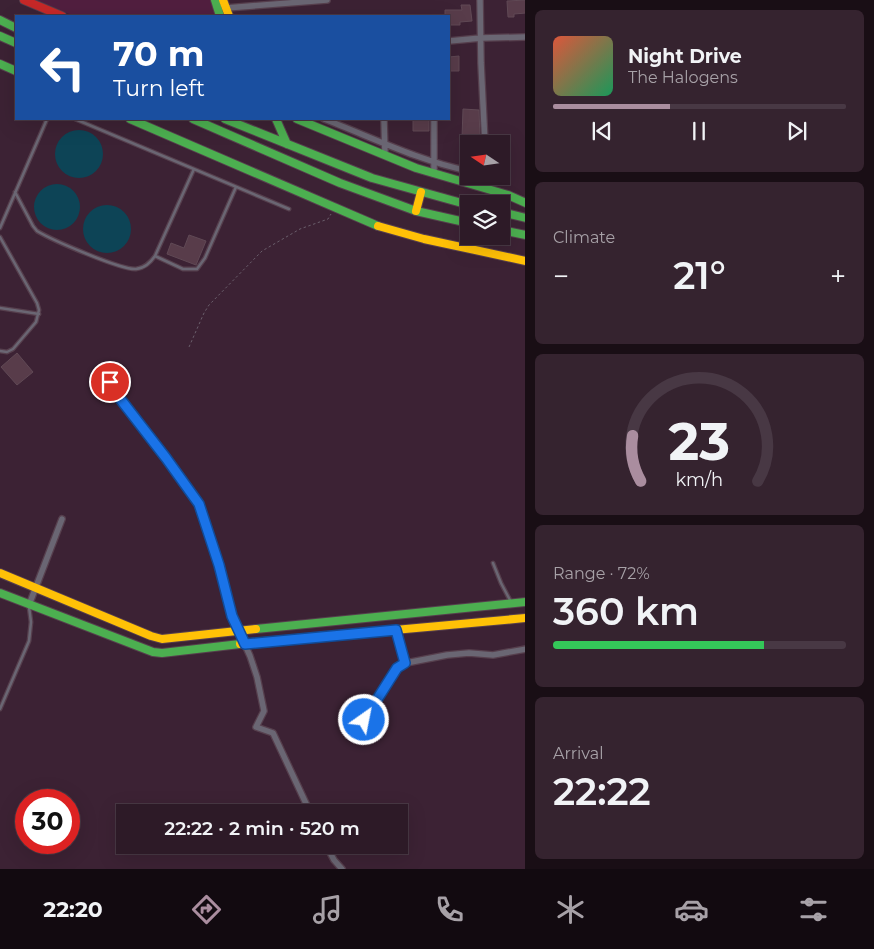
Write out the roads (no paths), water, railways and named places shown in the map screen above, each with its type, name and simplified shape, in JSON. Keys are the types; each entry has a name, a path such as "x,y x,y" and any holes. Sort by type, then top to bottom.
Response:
{"street":[{"path":"24,0 60,15"},
{"path":"215,0 220,15"},
{"path":"226,8 271,2 327,0"},
{"path":"480,0 485,135"},
{"path":"0,20 15,28"},
{"path":"0,36 15,43"},
{"path":"450,41 525,37"},
{"path":"0,64 15,71"},
{"path":"132,120 377,226 404,234 525,261"},
{"path":"195,120 340,183 416,211 460,221"},
{"path":"227,120 372,178 460,202"},
{"path":"276,120 287,144"},
{"path":"302,120 434,174 485,188 525,203"},
{"path":"326,120 434,162 460,169"},
{"path":"384,120 385,155"},
{"path":"434,120 434,174"},
{"path":"416,211 421,192"},
{"path":"510,214 525,218"},
{"path":"510,232 525,235"},
{"path":"103,368 118,396 199,504 219,565 232,616 239,632 253,644"},
{"path":"29,605 62,520"},
{"path":"0,573 157,638 169,639 525,602"},
{"path":"0,593 153,652 171,653 525,618"},
{"path":"480,607 481,622"},
{"path":"396,630 405,663"},
{"path":"253,644 252,663 264,711 256,728 273,733 306,804"},
{"path":"364,720 397,668 405,663 453,654 469,653 488,656 525,649"},
{"path":"331,854 342,869"}],"lane":[{"path":"0,228 47,120"},
{"path":"78,120 289,209"},
{"path":"15,192 33,226 44,235 126,268 135,269 142,268 151,262 155,256 194,169"},
{"path":"155,256 183,269 197,268 205,258 236,187"},
{"path":"514,198 525,197"},
{"path":"0,237 37,303 39,314 36,322 13,349 7,352 0,352"},
{"path":"0,308 39,314"},
{"path":"493,563 512,603"},
{"path":"0,709 29,641 31,622 29,605"}],"water":[{"path":"79,130 88,132 96,137 101,145 103,154 101,163 96,171 88,176 79,178 70,176 62,171 57,163 55,154 57,145 62,137 70,132"},
{"path":"52,184 62,184 74,190 79,198 79,216 74,224 66,229 52,230 44,227 37,220 34,212 34,202 37,194 44,187"},
{"path":"107,205 116,207 124,212 129,220 131,229 129,238 124,246 116,251 107,253 98,251 90,246 85,238 83,229 85,220 90,212 98,207"}]}
